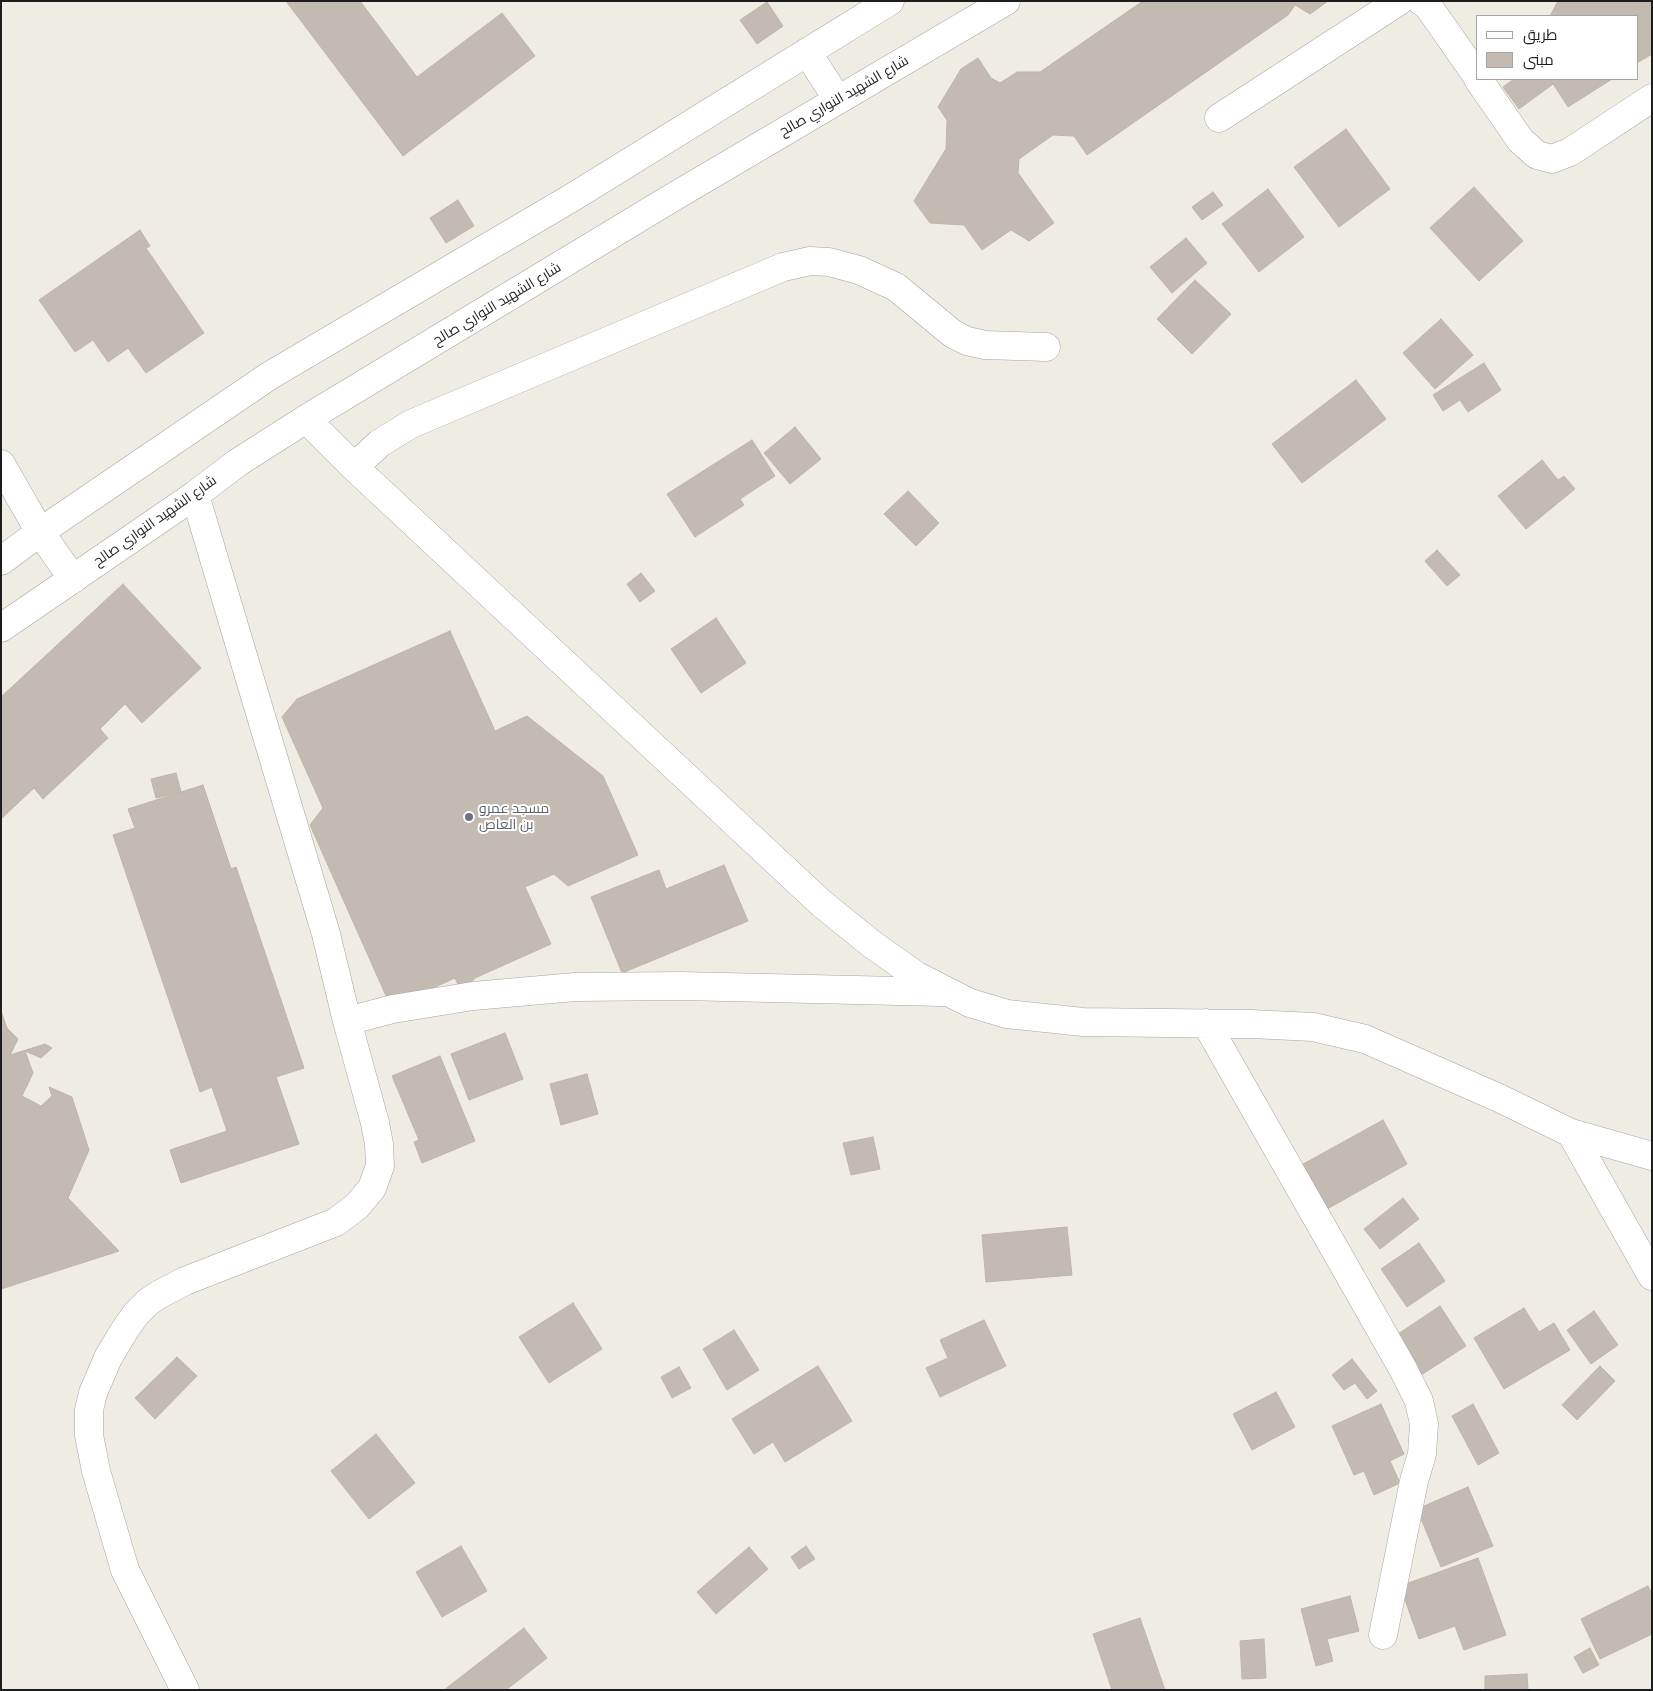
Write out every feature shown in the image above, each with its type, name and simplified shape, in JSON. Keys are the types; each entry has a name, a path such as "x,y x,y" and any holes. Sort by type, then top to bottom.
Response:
{"street":[{"path":"1,561 40,532 269,376 573,197 890,1"},
{"name":"شارع الشهيد النواري صالح","path":"1,628 237,464 306,419 661,204 1006,1"},
{"path":"1219,118 1399,1"},
{"path":"1421,1 1428,6 1476,75"},
{"path":"807,52 838,100"},
{"path":"1479,80 1522,141 1537,155 1552,159 1570,152 1652,98"},
{"path":"354,467 380,443 411,424 783,266 810,261 829,262 859,270 896,287 953,334 966,341 985,345 1046,347"},
{"path":"306,419 354,467 821,903 872,946 917,976 970,1003 1007,1014 1083,1022 1206,1023 1313,1027 1365,1039 1499,1098 1571,1133 1652,1156"},
{"path":"1,464 40,532 73,579"},
{"path":"185,1690 125,1570 96,1471 89,1435 89,1410 93,1393 108,1358 124,1331 136,1314 160,1294 185,1282 336,1222 358,1206 372,1188 380,1166 379,1144 326,934 194,495"},
{"path":"347,1021 393,1009 473,996 575,987 710,987 949,992"},
{"path":"1206,1023 1403,1369 1419,1401 1424,1424 1422,1454 1414,1481 1383,1635"},
{"path":"1571,1133 1652,1276"}],"building":[{"path":"286,1 360,1 417,77 502,13 535,56 403,156"},
{"path":"1143,1 1328,1 1310,14 1295,5 1288,15 1087,155 1074,136 1053,135 1019,159 1018,173 1054,223 1029,241 1011,230 982,250 964,225 930,223 914,201 946,149 947,120 938,107 961,69 978,58 991,78 1000,83 1017,72 1040,72"},
{"path":"1558,1 1602,1 1604,3 1607,1 1652,1 1652,54 1638,62 1638,15 1551,15"},
{"path":"767,2 783,26 757,44 740,20"},
{"path":"1513,80 1550,80 1553,84 1519,109 1503,87"},
{"path":"1551,80 1610,80 1568,107"},
{"path":"1346,129 1390,189 1339,227 1294,167"},
{"path":"1474,187 1523,241 1479,281 1430,228"},
{"path":"1268,189 1304,237 1259,272 1222,224"},
{"path":"1213,192 1223,205 1202,220 1192,207"},
{"path":"458,200 474,226 446,243 430,218"},
{"path":"140,230 150,246 146,248 204,333 146,373 128,348 108,362 93,340 75,352 39,300"},
{"path":"1186,238 1207,263 1172,293 1150,267"},
{"path":"1195,280 1231,314 1192,354 1157,319"},
{"path":"1441,319 1473,355 1435,389 1403,353"},
{"path":"1484,363 1501,390 1468,412 1460,400 1443,411 1433,395"},
{"path":"1356,380 1386,419 1302,483 1272,444"},
{"path":"795,427 821,459 790,484 764,453"},
{"path":"752,440 775,476 740,499 744,505 695,537 667,494"},
{"path":"1542,460 1558,480 1564,476 1575,489 1526,529 1498,496"},
{"path":"908,491 939,523 916,546 884,514"},
{"path":"1437,550 1460,575 1447,586 1425,561"},
{"path":"641,573 655,591 640,602 627,584"},
{"path":"123,584 201,668 142,723 125,704 100,729 108,738 43,799 34,788 1,819 1,697"},
{"path":"716,618 746,663 701,693 671,649"},
{"name":"مسجد عمرو بن العاص","path":"450,631 495,731 527,716 603,776 638,855 568,886 554,874 525,887 551,944 475,978 469,985 460,989 455,978 391,1007 310,825 323,808 282,717 297,699"},
{"path":"176,773 181,792 156,798 151,779"},
{"path":"203,785 231,869 236,867 304,1068 276,1077 299,1144 181,1183 170,1150 227,1131 212,1087 200,1092 113,835 135,828 128,809"},
{"path":"724,865 748,921 622,973 591,897 659,870 666,889"},
{"path":"1,1011 7,1028 18,1039 10,1055 45,1044 52,1048 41,1058 25,1051 33,1073 22,1096 41,1106 52,1096 49,1087 72,1097 89,1150 68,1198 119,1251 1,1289"},
{"path":"505,1033 523,1079 469,1100 451,1054"},
{"path":"440,1056 475,1141 422,1163 414,1142 419,1140 392,1076"},
{"path":"587,1074 598,1114 561,1125 550,1084"},
{"path":"1383,1120 1407,1164 1320,1213 1296,1168"},
{"path":"873,1137 880,1169 851,1175 843,1143"},
{"path":"1403,1198 1419,1219 1380,1249 1364,1229"},
{"path":"1067,1227 1072,1275 986,1282 982,1235"},
{"path":"1419,1243 1445,1281 1407,1307 1381,1269"},
{"path":"573,1303 602,1349 549,1383 519,1337"},
{"path":"1440,1306 1466,1346 1418,1377 1392,1338"},
{"path":"1524,1308 1539,1332 1554,1323 1570,1350 1504,1389 1474,1338"},
{"path":"1594,1311 1618,1345 1591,1364 1567,1330"},
{"path":"984,1320 1006,1366 940,1397 926,1368 948,1358 940,1340"},
{"path":"734,1330 759,1370 727,1390 703,1349"},
{"path":"177,1357 197,1376 155,1419 135,1398"},
{"path":"1352,1359 1377,1391 1367,1399 1355,1383 1344,1390 1332,1375"},
{"path":"818,1366 852,1421 785,1462 773,1442 754,1454 732,1419"},
{"path":"1600,1366 1615,1381 1577,1420 1562,1405"},
{"path":"679,1367 691,1388 672,1398 661,1377"},
{"path":"1276,1392 1295,1427 1252,1450 1233,1414"},
{"path":"1381,1404 1404,1454 1390,1461 1400,1483 1374,1495 1364,1471 1354,1475 1332,1426"},
{"path":"1473,1404 1499,1453 1478,1465 1452,1416"},
{"path":"376,1434 415,1483 369,1519 331,1471"},
{"path":"1468,1487 1493,1546 1441,1567 1417,1509"},
{"path":"461,1546 487,1591 442,1617 416,1572"},
{"path":"806,1546 815,1559 799,1569 791,1557"},
{"path":"749,1547 768,1569 716,1614 697,1592"},
{"path":"1478,1558 1506,1635 1464,1650 1455,1626 1419,1639 1400,1586"},
{"path":"1648,1586 1652,1594 1652,1634 1600,1659 1581,1619"},
{"path":"1350,1596 1359,1631 1327,1639 1333,1661 1316,1666 1301,1609"},
{"path":"1140,1618 1165,1690 1112,1690 1093,1634"},
{"path":"524,1628 547,1658 506,1690 444,1690"},
{"path":"1264,1639 1266,1678 1242,1679 1240,1641"},
{"path":"1590,1648 1599,1665 1583,1673 1574,1657"},
{"path":"1527,1674 1528,1690 1485,1690 1485,1676"}],"place":[{"name":"مسجد عمرو بن العاص","path":"469,817"}]}
